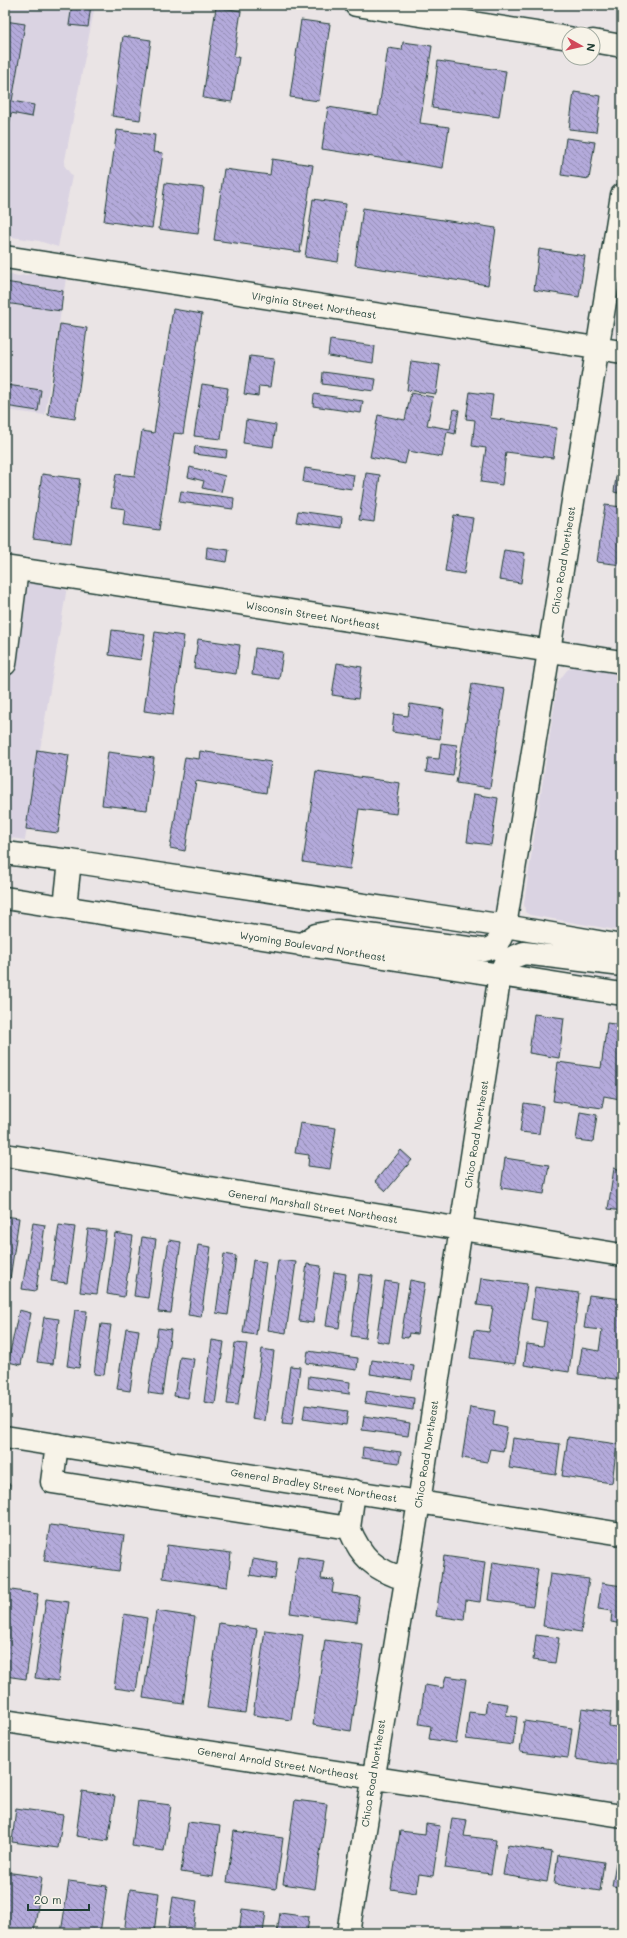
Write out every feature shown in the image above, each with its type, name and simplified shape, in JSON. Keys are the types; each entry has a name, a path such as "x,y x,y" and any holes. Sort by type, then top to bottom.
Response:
{"street":[{"path":"356,5 561,37"},
{"path":"601,42 622,46"},
{"name":"Chico Road Northeast","path":"302,945 316,935 337,931 472,950 487,950 495,945 500,939 505,926 622,195"},
{"name":"Virginia Street Northeast","path":"5,257 622,352"},
{"path":"5,664 11,568"},
{"name":"Wisconsin Street Northeast","path":"11,568 548,652 622,662"},
{"path":"5,853 70,861 505,926 622,946"},
{"path":"66,906 70,861"},
{"name":"Wyoming Boulevard Northeast","path":"5,898 66,906 302,945 500,974 622,994"},
{"path":"500,974 506,960 524,952 622,965"},
{"name":"Chico Road Northeast","path":"348,1933 372,1777 419,1502 500,974"},
{"name":"General Marshall Street Northeast","path":"5,1155 622,1255"},
{"name":"General Bradley Street Northeast","path":"5,1437 622,1534"},
{"path":"57,1445 52,1482 349,1528"},
{"path":"354,1491 349,1528 362,1554 370,1562 390,1574 406,1578"},
{"name":"General Arnold Street Northeast","path":"5,1721 622,1816"}],"shaded area":[{"path":"5,5 95,5 64,165 72,176 58,247 39,241 5,236"},
{"path":"5,273 18,276 34,274 66,278 45,415 5,410"},
{"path":"5,578 67,587 25,840 5,837"},
{"path":"574,666 622,674 622,931 530,915 525,912 524,903 558,682 567,670"}],"building":[{"path":"72,5 91,5 88,27 69,25"},
{"path":"216,7 241,11 234,57 239,57 232,102 203,98"},
{"path":"301,20 330,24 319,101 290,97"},
{"path":"5,21 25,24 12,101 34,105 32,117 11,113 9,126 5,126"},
{"path":"123,36 151,40 140,120 112,116"},
{"path":"403,42 432,46 420,123 449,127 443,168 322,149 328,107 378,115 388,48 402,50"},
{"path":"438,61 506,71 499,117 432,108"},
{"path":"574,92 601,96 596,132 569,129"},
{"path":"117,130 155,135 153,152 163,153 152,228 104,221"},
{"path":"566,138 595,142 589,179 561,175"},
{"path":"272,159 313,165 300,252 214,240 224,169 270,175"},
{"path":"165,183 204,188 198,234 159,229"},
{"path":"313,199 346,204 338,262 305,257"},
{"path":"363,208 496,228 488,285 355,265"},
{"path":"539,249 585,256 579,297 534,290"},
{"path":"5,282 63,291 61,311 5,303"},
{"path":"173,309 202,314 183,434 174,433 159,530 123,525 125,509 111,507 116,474 135,476 142,431 154,433"},
{"path":"60,324 87,328 75,419 48,415"},
{"path":"330,340 375,346 373,363 328,356"},
{"path":"250,356 274,359 270,387 259,386 258,396 244,394"},
{"path":"411,361 440,365 436,394 407,390"},
{"path":"323,372 376,379 374,391 322,384"},
{"path":"5,374 8,375 7,385 41,390 38,411 5,406"},
{"path":"202,384 228,388 221,439 194,436"},
{"path":"470,392 493,395 490,418 557,428 553,458 506,452 502,485 481,482 486,448 472,446 475,420 466,419"},
{"path":"411,393 433,397 427,425 450,429 454,409 459,410 455,434 447,432 442,457 408,451 405,464 370,457 378,415 405,420"},
{"path":"314,394 363,401 361,413 313,406"},
{"path":"246,420 276,425 273,447 243,443"},
{"path":"622,440 622,494 614,492"},
{"path":"195,446 227,450 226,458 194,454"},
{"path":"190,467 225,476 221,492 202,488 204,481 188,477"},
{"path":"305,468 354,475 352,489 303,482"},
{"path":"366,473 380,475 374,522 359,520"},
{"path":"42,474 80,479 71,543 33,538"},
{"path":"181,491 234,498 233,509 179,502"},
{"path":"605,505 622,507 622,565 597,562"},
{"path":"298,511 342,517 341,528 296,522"},
{"path":"454,515 473,518 464,574 445,571"},
{"path":"207,547 229,550 227,562 206,559"},
{"path":"504,550 525,553 521,583 499,580"},
{"path":"112,630 145,634 141,660 109,655"},
{"path":"155,632 184,636 173,715 144,711"},
{"path":"198,639 240,645 236,674 194,668"},
{"path":"255,648 283,652 279,679 252,675"},
{"path":"337,663 362,667 358,699 332,695"},
{"path":"472,684 505,689 490,788 456,783"},
{"path":"410,704 444,709 440,739 392,732 394,714 408,716"},
{"path":"441,743 457,745 453,776 426,772 428,758 439,759"},
{"path":"37,750 69,755 58,833 26,829"},
{"path":"200,751 271,762 266,793 196,781 185,851 170,848 185,757 199,759"},
{"path":"108,752 154,758 147,810 102,805"},
{"path":"316,771 400,783 396,814 359,809 350,869 303,862"},
{"path":"474,794 498,798 491,845 467,842"},
{"path":"534,1014 564,1018 559,1058 529,1053"},
{"path":"607,1023 622,1025 622,1083 620,1099 604,1096 602,1108 553,1101 558,1062 601,1068"},
{"path":"524,1103 543,1106 539,1134 520,1132"},
{"path":"580,1112 597,1115 593,1142 576,1140"},
{"path":"300,1123 336,1128 330,1169 308,1166 309,1155 295,1153"},
{"path":"401,1150 412,1160 386,1191 375,1181"},
{"path":"505,1158 549,1165 544,1194 501,1188"},
{"path":"614,1168 622,1170 622,1211 608,1209"},
{"path":"5,1216 19,1218 10,1279 5,1278"},
{"path":"33,1223 45,1225 36,1291 22,1289"},
{"path":"59,1225 75,1227 67,1283 51,1281"},
{"path":"88,1229 106,1231 97,1294 80,1292"},
{"path":"115,1233 133,1236 124,1297 107,1294"},
{"path":"142,1237 156,1239 148,1298 134,1296"},
{"path":"169,1240 181,1242 171,1313 158,1312"},
{"path":"198,1245 211,1247 201,1317 188,1315"},
{"path":"224,1254 236,1256 228,1315 216,1313"},
{"path":"253,1260 266,1262 256,1335 243,1333"},
{"path":"278,1260 296,1262 286,1333 268,1330"},
{"path":"307,1264 321,1266 313,1323 299,1321"},
{"path":"334,1272 346,1274 339,1328 326,1326"},
{"path":"359,1274 373,1276 365,1338 351,1336"},
{"path":"481,1278 527,1284 515,1364 470,1358 474,1330 489,1332 493,1307 477,1305"},
{"path":"410,1280 425,1283 417,1334 409,1333 408,1338 401,1337"},
{"path":"385,1281 398,1283 389,1343 376,1341"},
{"path":"535,1287 579,1293 569,1372 524,1365 527,1344 543,1346 547,1322 531,1319"},
{"path":"589,1295 622,1299 622,1380 578,1374 582,1348 599,1351 602,1330 584,1328"},
{"path":"19,1310 31,1313 21,1365 8,1362"},
{"path":"75,1310 87,1311 79,1368 67,1366"},
{"path":"44,1317 59,1319 53,1364 37,1362"},
{"path":"101,1324 111,1325 104,1375 94,1374"},
{"path":"126,1328 139,1330 130,1391 117,1389"},
{"path":"158,1328 171,1330 162,1395 148,1393"},
{"path":"212,1340 224,1342 215,1404 204,1402"},
{"path":"235,1343 247,1344 238,1405 227,1404"},
{"path":"262,1349 274,1351 265,1421 252,1419"},
{"path":"308,1351 358,1358 357,1370 306,1363"},
{"path":"180,1357 194,1359 188,1398 174,1396"},
{"path":"372,1360 414,1366 412,1380 370,1374"},
{"path":"290,1366 300,1367 292,1425 282,1424"},
{"path":"309,1376 350,1382 349,1394 308,1388"},
{"path":"367,1391 414,1398 413,1410 365,1403"},
{"path":"305,1405 348,1411 346,1425 303,1419"},
{"path":"470,1407 495,1411 493,1425 507,1428 503,1451 490,1449 487,1462 462,1458"},
{"path":"364,1416 410,1423 408,1436 362,1430"},
{"path":"568,1437 617,1444 612,1483 562,1476"},
{"path":"513,1438 560,1444 556,1475 509,1468"},
{"path":"363,1447 401,1452 399,1463 362,1458"},
{"path":"5,1484 10,1484 5,1519"},
{"path":"50,1525 124,1535 119,1571 44,1561"},
{"path":"167,1545 231,1553 227,1587 163,1578"},
{"path":"444,1556 485,1562 480,1602 466,1600 464,1620 436,1616"},
{"path":"298,1557 324,1561 321,1579 334,1580 332,1593 360,1597 357,1622 290,1613"},
{"path":"253,1559 277,1563 275,1579 250,1575"},
{"path":"493,1562 538,1569 533,1606 488,1600"},
{"path":"550,1574 589,1579 581,1632 543,1626"},
{"path":"602,1583 622,1586 622,1624 611,1622 612,1611 598,1609"},
{"path":"5,1589 38,1594 26,1679 5,1676"},
{"path":"46,1599 69,1602 58,1681 35,1678"},
{"path":"156,1611 195,1617 183,1704 143,1698"},
{"path":"124,1614 147,1618 136,1691 114,1688"},
{"path":"219,1623 257,1629 245,1713 207,1708"},
{"path":"265,1630 303,1635 291,1720 253,1715"},
{"path":"536,1635 559,1638 555,1663 533,1660"},
{"path":"325,1640 363,1645 351,1731 313,1725"},
{"path":"446,1676 466,1679 456,1743 429,1739 431,1726 419,1724 425,1685 443,1688"},
{"path":"487,1701 508,1704 506,1715 517,1717 513,1745 466,1739 469,1712 485,1714"},
{"path":"582,1708 611,1712 609,1726 622,1728 622,1766 575,1759"},
{"path":"524,1721 572,1728 568,1758 520,1752"},
{"path":"82,1791 115,1796 108,1841 76,1836"},
{"path":"295,1800 327,1804 315,1889 283,1884"},
{"path":"138,1801 171,1805 164,1851 132,1846"},
{"path":"16,1808 63,1815 58,1848 12,1842"},
{"path":"452,1818 467,1820 464,1836 496,1840 491,1874 445,1868"},
{"path":"188,1822 220,1826 213,1877 181,1872"},
{"path":"426,1824 440,1826 433,1876 419,1874 416,1893 391,1889 400,1831 425,1834"},
{"path":"234,1831 283,1838 276,1889 227,1882"},
{"path":"508,1845 552,1852 547,1882 503,1875"},
{"path":"558,1855 604,1862 600,1891 554,1884"},
{"path":"616,1862 622,1862 622,1887 612,1886"},
{"path":"5,1872 42,1877 34,1933 5,1933"},
{"path":"69,1881 107,1886 100,1933 61,1933"},
{"path":"130,1889 159,1893 154,1933 124,1933"},
{"path":"173,1897 197,1901 193,1933 168,1933"},
{"path":"242,1909 266,1912 263,1933 239,1933"},
{"path":"280,1913 309,1917 307,1933 277,1933"}]}
